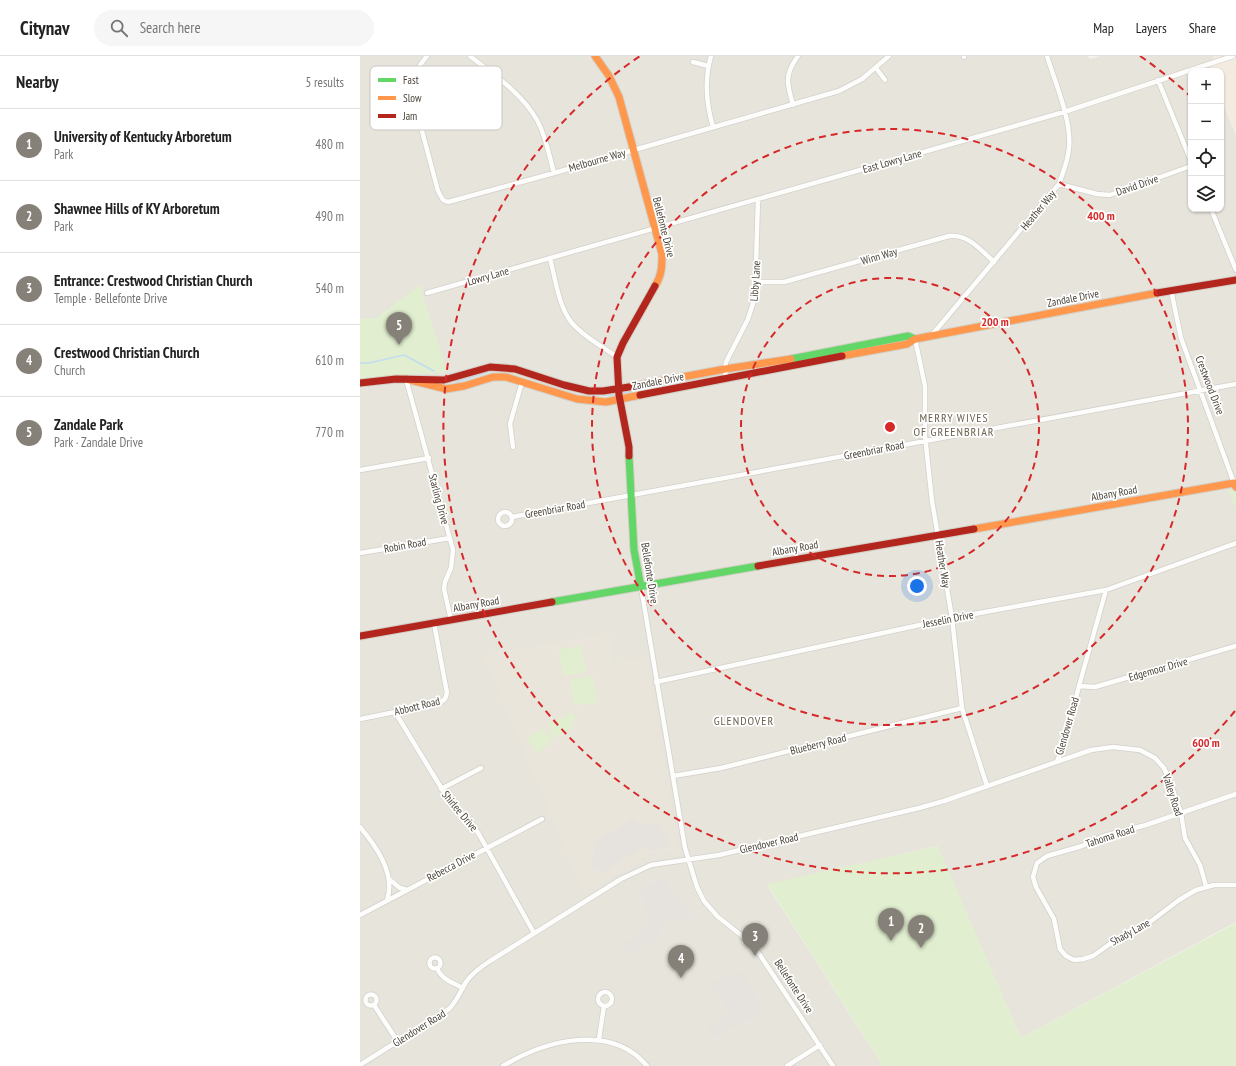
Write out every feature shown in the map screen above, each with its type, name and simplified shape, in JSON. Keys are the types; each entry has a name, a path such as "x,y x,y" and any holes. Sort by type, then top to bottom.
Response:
{"street":[{"name":"Melbourne Way","path":"420,66 427,56"},
{"path":"470,56 482,66"},
{"path":"711,56 707,76 707,98 713,127"},
{"path":"793,105 788,89 787,78 789,70 798,56"},
{"name":"Melbourne Way","path":"422,130 438,191 443,200 451,202 793,105 847,87 862,79 889,56"},
{"name":"Heather Way","path":"931,336 1059,184 1069,148 1068,130 1047,56"},
{"name":"East Lowry Lane","path":"550,258 1064,112 1233,56"},
{"name":"Bellefonte Drive","path":"598,57 619,97 662,254 662,273 617,357 620,400 629,447 634,550 688,860 697,887 705,902 718,917 741,935 760,955 833,1066"},
{"path":"693,62 708,66"},
{"path":"876,68 885,80"},
{"path":"1158,80 1188,154"},
{"path":"502,82 518,95 529,107 540,126 554,173"},
{"name":"David Drive","path":"1059,184 1097,194 1110,194 1188,167"},
{"name":"Libby Lane","path":"724,369 751,312 755,297 758,199"},
{"path":"1212,212 1236,270"},
{"name":"Winn Way","path":"756,282 778,283 790,281 935,240 955,236 965,238 994,262"},
{"path":"550,258 562,304 568,317 576,327 617,357"},
{"name":"Lowry Lane","path":"427,293 550,258"},
{"name":"Zandale Drive","path":"406,379 446,389 464,386 498,376 584,400 606,402 907,344 915,339 1171,290 1236,280"},
{"name":"Crestwood Drive","path":"1171,290 1179,332 1235,485"},
{"name":"Zandale Drive","path":"360,383 391,379 444,380 490,367 502,367 522,370 583,390 600,391 620,389 724,369 779,361 908,336 915,339"},
{"name":"Heather Way","path":"915,339 925,386 926,440 932,501 952,618 962,708 987,786"},
{"path":"724,369 726,379"},
{"name":"Starling Drive","path":"406,379 450,538 453,557 444,589 451,620"},
{"path":"513,446 510,424 522,382"},
{"name":"Greenbriar Road","path":"512,517 1236,384"},
{"path":"360,470 429,458"},
{"name":"Albany Road","path":"360,636 641,586 1235,485"},
{"name":"Robin Road","path":"360,553 450,538"},
{"name":"Jesselin Drive","path":"656,682 952,618 1106,590 1236,542"},
{"name":"Glendover Road","path":"360,1065 448,1009 458,998 475,971 621,878 644,867 663,862 718,855 919,808 944,801 1055,762 1060,756 1063,748 1106,590"},
{"name":"Abbott Road","path":"360,719 440,703 446,697 447,693 434,623"},
{"name":"Edgemoor Drive","path":"1079,686 1096,687 1236,646"},
{"name":"Blueberry Road","path":"673,776 721,768 962,708"},
{"name":"Shirlee Drive","path":"395,712 441,789 448,799 473,825 487,847 534,933"},
{"name":"Valley Road","path":"1055,762 1098,748 1113,747 1140,750 1155,758 1164,768 1169,778 1181,813 1185,838 1200,865 1206,886"},
{"path":"441,789 481,768"},
{"name":"Tahoma Road","path":"1051,913 1033,880 1035,868 1042,859 1047,856 1082,846 1104,836 1146,825 1236,794"},
{"name":"Rebecca Drive","path":"360,915 542,819"},
{"path":"360,827 376,848 389,879 390,891 388,900"},
{"path":"389,879 400,888 407,890"},
{"name":"Shady Lane","path":"1051,913 1062,952 1070,959 1083,959 1093,956 1118,938 1142,928 1179,900 1196,890 1206,886 1222,884 1236,885"},
{"path":"437,968 439,974 444,978 463,988"},
{"path":"374,1004 398,1042"},
{"path":"599,1039 604,1006"},
{"path":"503,1066 523,1055 542,1048 578,1040 599,1039 616,1043 626,1048 647,1066"},
{"path":"787,1066 820,1045"}],"shaded area":[{"path":"360,56 1088,56 1090,59 1100,56 1214,56 1210,68 1188,68 1188,212 1224,212 1224,107 1236,135 1236,922 1021,1038 937,846 767,885 883,1066 360,1066"},
{"path":"1214,56 1236,56 1236,135 1224,107 1224,68 1210,68"},
{"path":"610,633 613,663 646,657 679,850 654,852 645,856 584,894 483,655"},
{"path":"633,819 638,824 660,824 670,846 650,851 646,845 602,873 592,869 593,853 599,839"},
{"path":"663,877 686,909 692,907 696,915 681,924 676,916 658,927 662,936 629,955 621,945 651,925 640,891"},
{"path":"741,971 760,1003 760,1017 738,1024 715,1038 708,1026 729,1013 711,983"}],"green space":[{"path":"420,285 447,372 360,378 360,319 376,318"},
{"path":"1228,490 1234,490 1236,496 1236,510"},
{"path":"580,646 582,649 586,672 563,676 559,652 561,649"},
{"path":"593,676 597,700 595,703 574,704 570,679"},
{"path":"573,713 575,718 572,729 551,739 548,723"},
{"path":"543,728 551,742 537,753 527,738"},
{"path":"938,846 1021,1038 1236,923 1236,1066 883,1066 767,884"}],"waterway":[{"path":"866,348 907,340"},
{"path":"360,363 369,363 404,355 434,371"},
{"path":"456,382 494,370"},
{"path":"729,372 744,370"},
{"path":"514,372 548,383"},
{"path":"624,393 721,373"},
{"path":"573,391 593,395 614,395"}],"traffic: fast":[{"path":"791,359 908,336 915,339"},
{"path":"629,456 634,550 641,587"},
{"path":"552,602 758,566"}],"traffic: slow":[{"path":"595,56 609,76 619,97 662,254 662,266 655,286"},
{"path":"842,356 907,344 915,339 1157,293"},
{"path":"629,387 725,369 791,359"},
{"path":"406,379 446,389 464,386 493,377 506,377 577,399 606,402 640,395"},
{"path":"974,529 1234,483 1236,487"}],"traffic: jam":[{"path":"1157,293 1236,280"},
{"path":"629,456 629,447 619,395 617,357 623,343 655,286"},
{"path":"640,395 842,356"},
{"path":"360,383 396,379 444,380 490,367 515,369 564,385 589,391 603,391 629,387"},
{"path":"758,566 974,529"},
{"path":"360,636 552,602"}],"place":[{"name":"Zandale Park","path":"399,345"},
{"name":"University of Kentucky Arboretum","path":"891,941"},
{"name":"Shawnee Hills of KY Arboretum","path":"921,948"},
{"name":"Entrance: Crestwood Christian Church","path":"755,956"},
{"name":"Crestwood Christian Church","path":"681,978"}],"district":[{"name":"MERRY WIVES OF GREENBRIAR","path":"954,424"},
{"name":"GLENDOVER","path":"744,720"}]}
